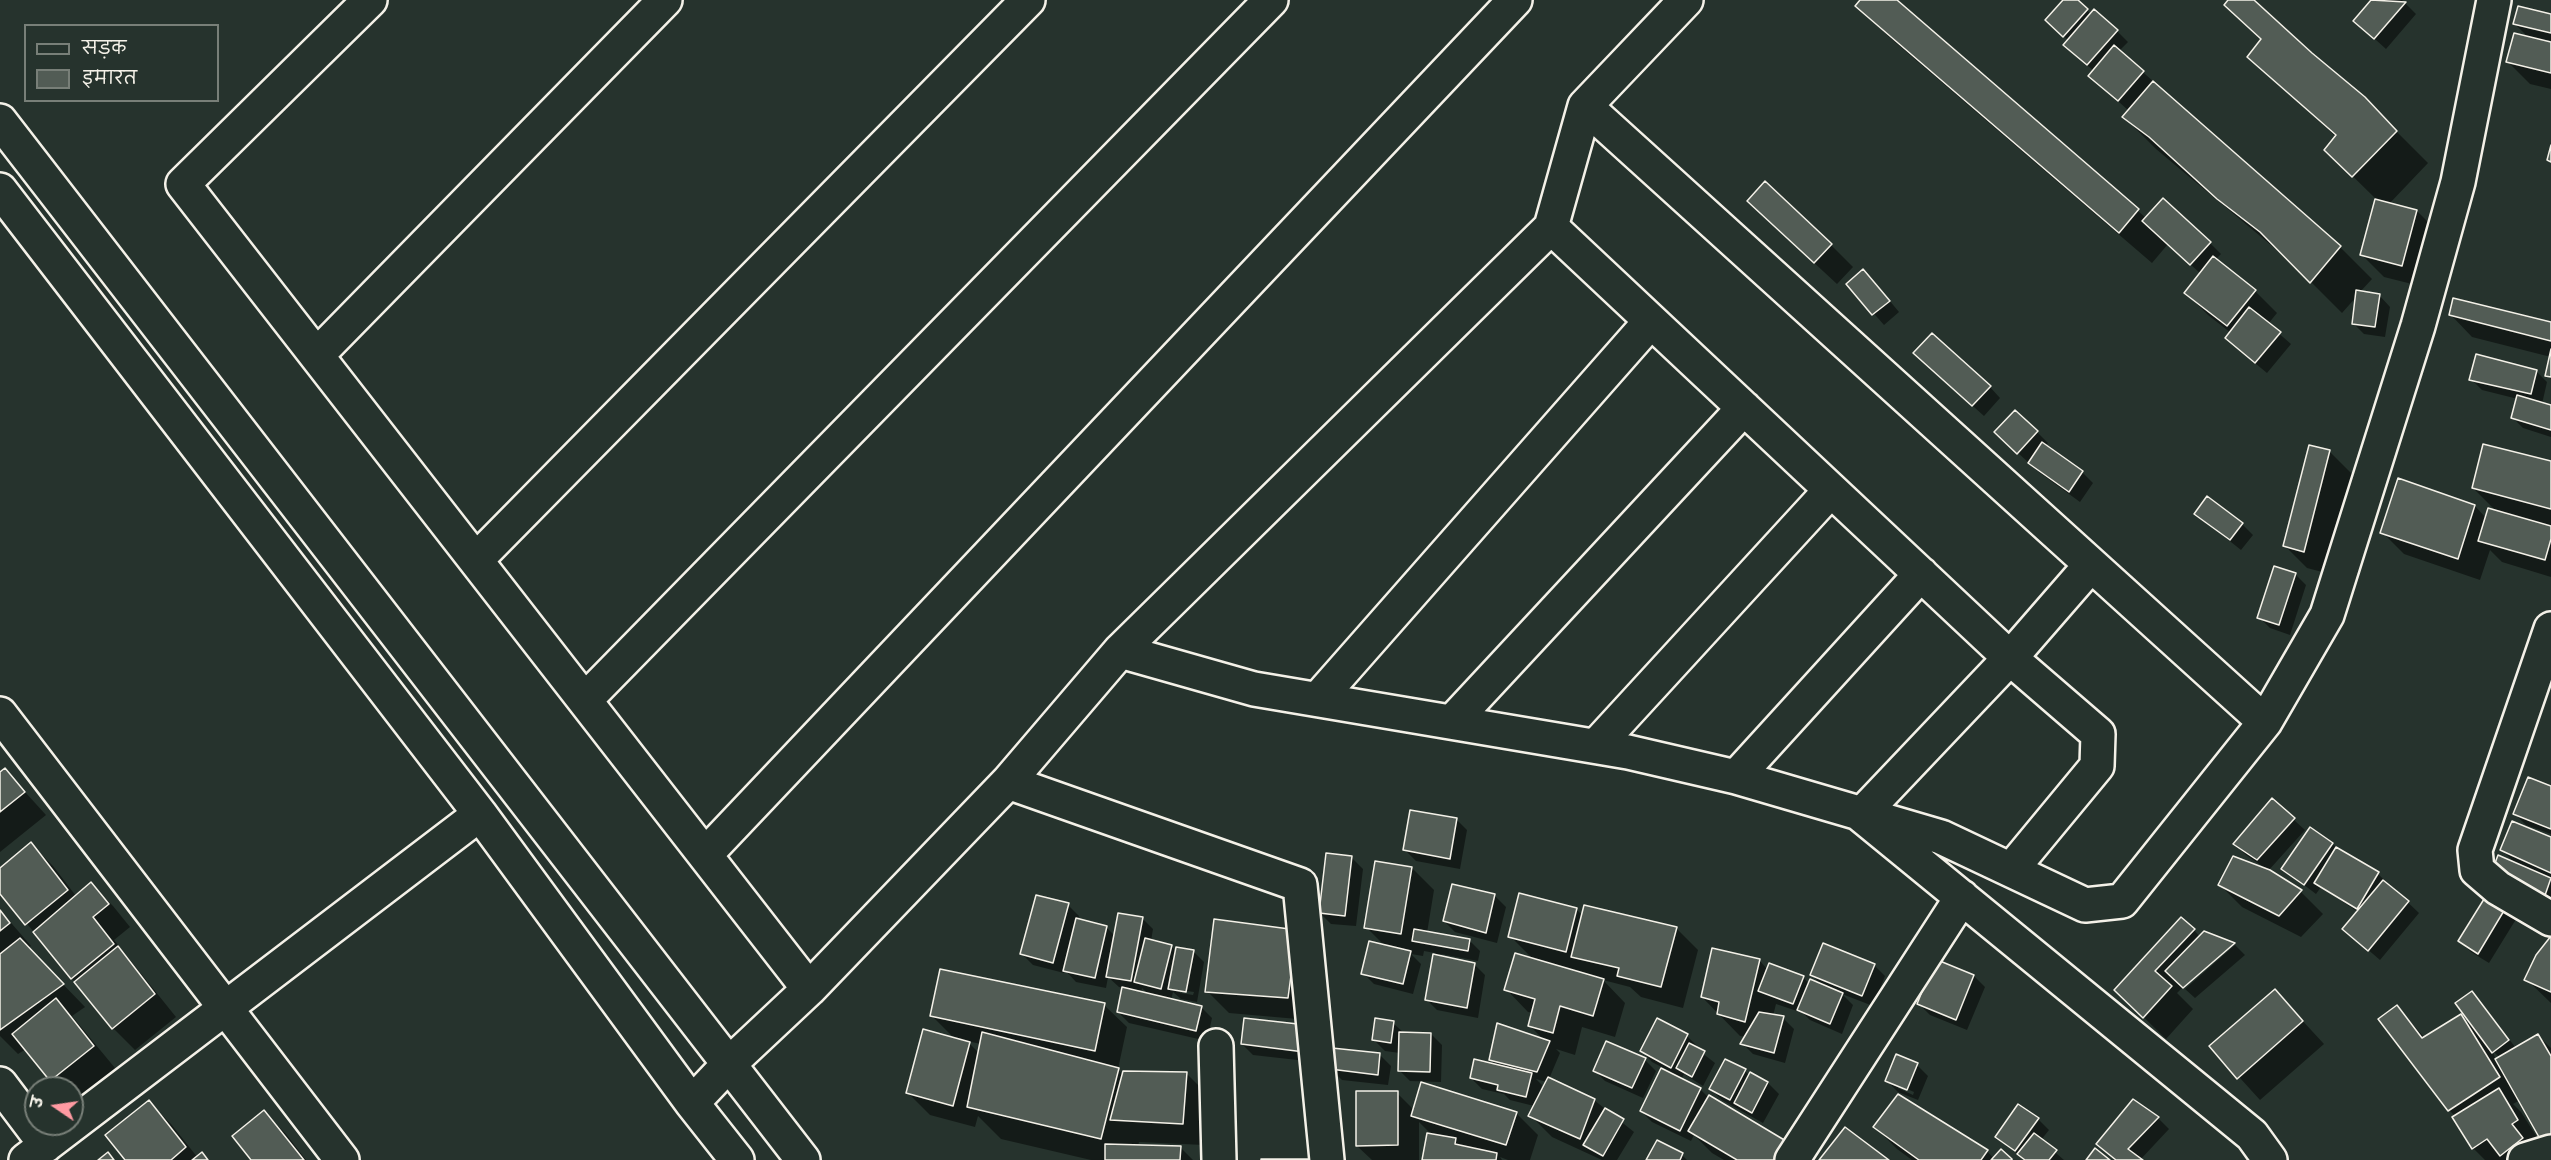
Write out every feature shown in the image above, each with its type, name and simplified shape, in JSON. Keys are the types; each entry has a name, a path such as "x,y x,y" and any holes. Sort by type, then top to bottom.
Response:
{"street":[{"path":"370,0 183,184 810,989"},
{"path":"317,355 665,0"},
{"path":"476,560 1028,0"},
{"path":"585,700 1271,0"},
{"path":"705,855 1515,0"},
{"path":"692,1103 728,1065 810,989 1008,782 1120,651 1551,227 1585,106 1686,0"},
{"path":"1120,651 1254,689 1596,746 1736,777 1941,837 2085,905 2122,901 2265,722 2327,615 2418,326 2458,182 2494,0"},
{"path":"1585,106 2090,566 2265,722"},
{"path":"0,121 803,1160"},
{"path":"0,190 480,814 692,1103 737,1160"},
{"path":"1551,227 2010,658 2098,734 2097,766 2011,870"},
{"path":"1318,699 1651,321"},
{"path":"1452,722 1744,408"},
{"path":"1596,746 1831,490"},
{"path":"1861,815 2010,658 2090,566"},
{"path":"1736,777 1921,574"},
{"path":"2551,629 2475,850 2477,870 2498,888 2551,919"},
{"path":"0,714 342,1160"},
{"path":"1008,782 1300,885 1327,1160"},
{"path":"0,1084 36,1152 480,814"},
{"path":"1861,815 2252,1135 2270,1160"},
{"path":"1792,1160 1962,897"},
{"path":"1216,1046 1219,1160"},
{"path":"2525,1160 2551,1152"}],"building":[{"path":"1860,0 1897,0 2139,209 2119,233 1855,6"},
{"path":"2063,0 2078,0 2088,9 2063,37 2045,20"},
{"path":"2228,0 2254,0 2365,97 2397,131 2352,177 2324,150 2336,135 2247,57 2261,39 2224,5"},
{"path":"2371,0 2406,2 2374,39 2353,21"},
{"path":"2518,6 2551,14 2551,33 2513,24"},
{"path":"2094,9 2118,30 2087,65 2063,45"},
{"path":"2514,33 2551,42 2551,73 2506,62"},
{"path":"2114,45 2144,71 2118,101 2088,76"},
{"path":"2153,81 2341,246 2310,283 2260,232 2217,199 2149,137 2122,117"},
{"path":"2551,145 2551,162 2547,160"},
{"path":"1765,181 1832,244 1814,263 1747,201"},
{"path":"2163,198 2211,242 2190,265 2142,221"},
{"path":"2375,199 2417,210 2402,266 2360,255"},
{"path":"2213,256 2256,290 2227,326 2184,293"},
{"path":"1863,269 1890,301 1872,315 1846,284"},
{"path":"2356,290 2380,294 2375,327 2352,324"},
{"path":"2453,298 2551,322 2551,341 2449,315"},
{"path":"2249,307 2281,332 2255,363 2225,338"},
{"path":"1932,333 1991,386 1972,406 1913,353"},
{"path":"2551,349 2551,377 2545,376"},
{"path":"2476,354 2537,370 2531,394 2469,380"},
{"path":"2517,395 2551,405 2551,430 2511,418"},
{"path":"2015,410 2038,431 2017,454 1994,432"},
{"path":"2042,442 2083,471 2069,492 2028,463"},
{"path":"2483,444 2551,461 2551,509 2472,488"},
{"path":"2309,445 2330,450 2304,552 2283,546"},
{"path":"2398,478 2475,505 2458,559 2380,533"},
{"path":"2207,496 2243,523 2230,540 2194,514"},
{"path":"2488,508 2551,526 2551,539 2545,560 2478,541"},
{"path":"2274,566 2296,573 2279,625 2257,618"},
{"path":"5,768 25,792 0,812 0,772"},
{"path":"2528,777 2551,786 2551,829 2513,814"},
{"path":"2272,798 2295,818 2257,860 2233,844"},
{"path":"1410,810 1457,818 1450,859 1403,850"},
{"path":"2512,821 2551,837 2551,873 2500,850"},
{"path":"2310,827 2333,843 2304,885 2281,869"},
{"path":"31,842 68,890 25,925 0,894 0,868"},
{"path":"2336,847 2379,872 2357,909 2314,883"},
{"path":"1326,853 1352,856 1345,916 1319,913"},
{"path":"2498,855 2551,878 2542,904 2491,874"},
{"path":"2233,856 2270,870 2302,890 2279,916 2218,885"},
{"path":"1375,861 1412,867 1401,934 1364,928"},
{"path":"2383,880 2409,901 2368,951 2342,929"},
{"path":"91,882 109,904 93,917 114,944 71,979 33,932"},
{"path":"1452,884 1495,894 1486,933 1443,921"},
{"path":"2489,891 2508,904 2478,954 2458,941"},
{"path":"1519,893 1577,908 1566,952 1508,937"},
{"path":"1036,895 1069,903 1053,963 1020,954"},
{"path":"1584,905 1677,927 1661,987 1617,976 1619,968 1571,957"},
{"path":"0,910 10,923 0,931"},
{"path":"1118,913 1143,917 1131,981 1106,977"},
{"path":"2181,917 2195,929 2155,971 2172,986 2143,1018 2114,990"},
{"path":"1076,918 1107,926 1095,978 1063,971"},
{"path":"1214,919 1297,930 1288,998 1205,992"},
{"path":"1414,929 1470,939 1468,951 1412,941"},
{"path":"2204,931 2235,943 2183,988 2165,971"},
{"path":"2551,936 2551,992 2524,980 2536,955"},
{"path":"20,938 64,984 0,1030 0,954"},
{"path":"1145,938 1172,945 1161,989 1134,982"},
{"path":"1369,941 1411,951 1403,984 1361,974"},
{"path":"1823,943 1875,964 1862,996 1810,975"},
{"path":"118,946 155,994 112,1029 74,982"},
{"path":"1176,947 1194,950 1186,992 1168,989"},
{"path":"1712,948 1760,959 1745,1022 1717,1014 1719,1002 1701,997"},
{"path":"1515,953 1604,979 1593,1016 1560,1006 1553,1033 1528,1026 1535,999 1504,990"},
{"path":"1433,954 1475,963 1467,1008 1425,1000"},
{"path":"1935,959 1974,975 1956,1020 1917,1004"},
{"path":"1769,963 1804,976 1793,1004 1758,991"},
{"path":"940,969 1105,1003 1095,1051 930,1016"},
{"path":"1810,979 1843,993 1830,1024 1797,1010"},
{"path":"1122,987 1202,1006 1196,1031 1117,1012"},
{"path":"2275,989 2303,1021 2237,1079 2209,1046"},
{"path":"2472,991 2509,1040 2492,1053 2455,1003"},
{"path":"56,998 94,1046 56,1076 46,1076 12,1034"},
{"path":"2397,1005 2422,1038 2461,1014 2500,1077 2448,1111 2378,1019"},
{"path":"1759,1012 1784,1016 1774,1053 1740,1044"},
{"path":"1244,1018 1307,1025 1304,1052 1241,1044"},
{"path":"1375,1018 1394,1021 1391,1043 1372,1040"},
{"path":"1657,1018 1688,1034 1671,1068 1640,1051"},
{"path":"1497,1023 1550,1041 1537,1072 1489,1060"},
{"path":"923,1029 970,1042 953,1106 906,1093"},
{"path":"982,1032 1119,1068 1101,1139 967,1107"},
{"path":"1399,1032 1431,1033 1430,1072 1398,1071"},
{"path":"2538,1034 2551,1056 2551,1142 2544,1146 2495,1059"},
{"path":"1606,1041 1646,1058 1632,1088 1593,1071"},
{"path":"1689,1043 1705,1051 1692,1077 1676,1068"},
{"path":"1332,1048 1380,1053 1378,1075 1330,1069"},
{"path":"1896,1054 1918,1063 1907,1090 1885,1081"},
{"path":"1474,1059 1532,1073 1526,1097 1497,1090 1498,1085 1470,1078"},
{"path":"1725,1059 1746,1069 1730,1100 1709,1089"},
{"path":"1661,1068 1701,1088 1680,1131 1640,1111"},
{"path":"1123,1071 1187,1072 1183,1124 1110,1120"},
{"path":"1750,1072 1768,1082 1752,1113 1734,1103"},
{"path":"1548,1077 1595,1099 1580,1139 1528,1116"},
{"path":"1421,1082 1517,1112 1506,1145 1411,1116"},
{"path":"2499,1088 2518,1120 2512,1124 2523,1138 2500,1156 2487,1139 2472,1149 2452,1117"},
{"path":"1356,1091 1398,1091 1398,1145 1356,1146"},
{"path":"1898,1094 1988,1150 1981,1160 1919,1160 1873,1127"},
{"path":"1709,1095 1791,1144 1782,1160 1737,1160 1688,1131"},
{"path":"2133,1099 2159,1117 2128,1149 2143,1160 2116,1160 2096,1144"},
{"path":"149,1100 186,1147 171,1160 125,1160 105,1135"},
{"path":"2018,1104 2039,1118 2015,1151 1995,1137"},
{"path":"1605,1108 1624,1119 1603,1156 1583,1145"},
{"path":"264,1110 304,1160 251,1160 232,1136"},
{"path":"1845,1127 1889,1160 1819,1160"},
{"path":"1427,1133 1456,1138 1455,1144 1497,1153 1496,1160 1422,1160"},
{"path":"2034,1133 2057,1150 2049,1160 2025,1160 2017,1154"},
{"path":"1657,1140 1683,1153 1680,1160 1646,1160"},
{"path":"1105,1144 1181,1146 1180,1160 1105,1160"},
{"path":"2095,1148 2110,1160 2086,1160"},
{"path":"2001,1149 2012,1159 2012,1160 1991,1160"},
{"path":"108,1152 114,1160 98,1160"},
{"path":"202,1152 208,1160 192,1160"},
{"path":"1321,1159 1321,1160 1261,1160"}]}
